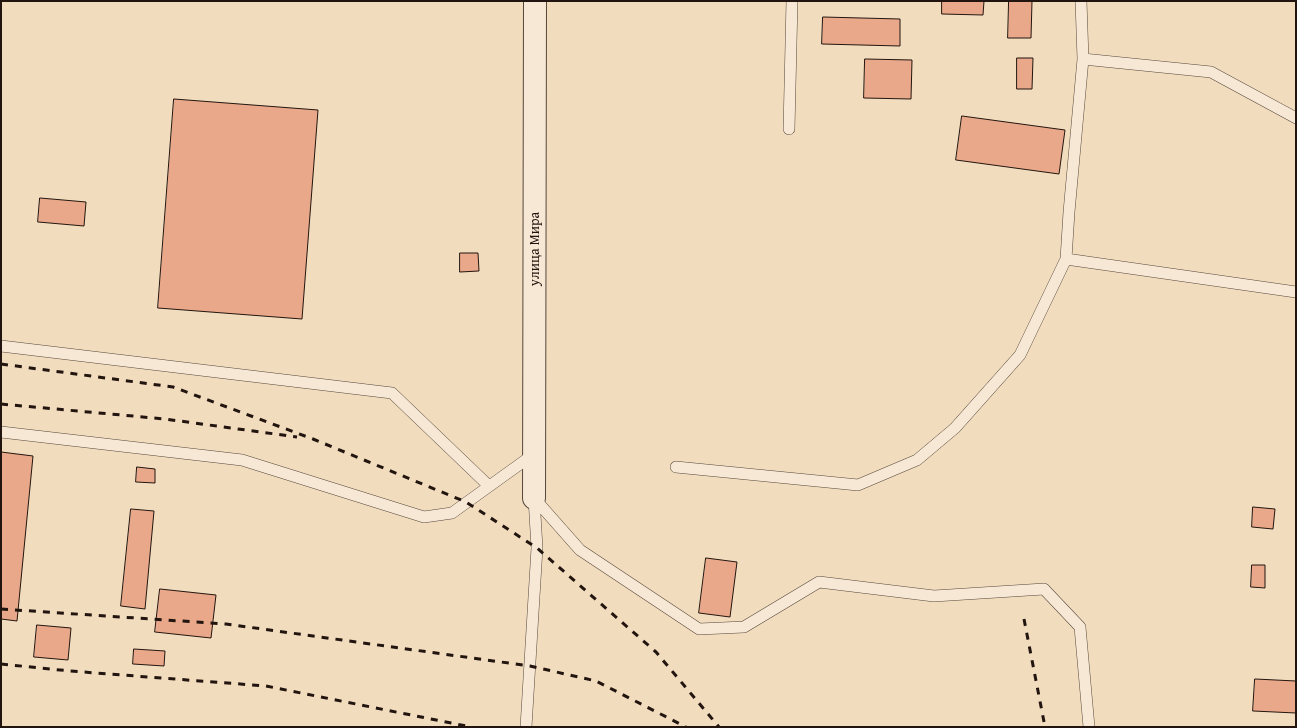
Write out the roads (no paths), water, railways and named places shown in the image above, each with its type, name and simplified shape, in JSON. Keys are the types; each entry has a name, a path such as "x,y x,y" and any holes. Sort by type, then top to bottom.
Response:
{"street":[{"name":"улица Мира","path":"534,498 535,1"}],"lane":[{"path":"789,129 792,1"},
{"path":"676,467 858,485 917,460 955,428 1020,355 1066,259 1083,59 1081,1"},
{"path":"1083,59 1212,72 1296,118"},
{"path":"1066,259 1296,292"},
{"path":"1,346 392,393 489,486"},
{"path":"1,432 242,460 424,517 452,512 534,454"},
{"path":"526,727 537,548 534,498"},
{"path":"534,498 580,550 700,629 744,627 819,582 934,596 1044,589 1080,627 1089,727"}],"railway":[{"path":"1,364 173,387 313,439 466,502 537,548 656,652 719,727"},
{"path":"1,404 165,419 297,437"},
{"path":"1,609 226,624 530,666 596,681 686,727"},
{"path":"1024,619 1045,727"},
{"path":"1,664 70,671 266,686 471,727"}]}
